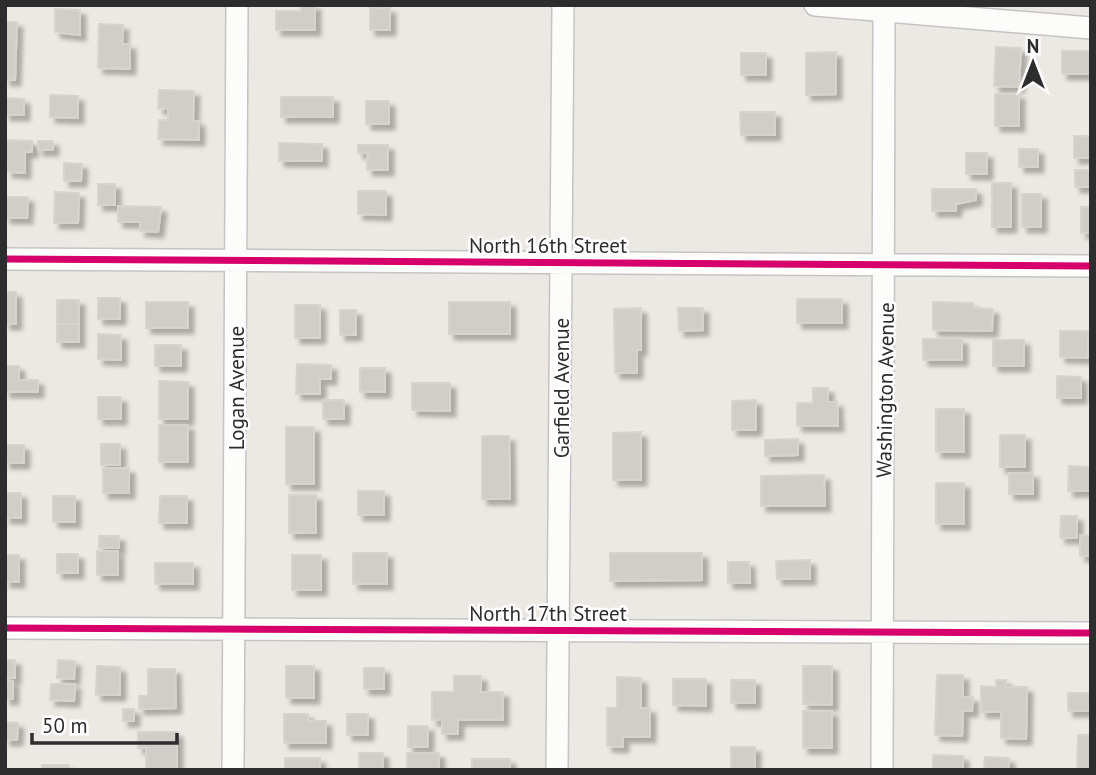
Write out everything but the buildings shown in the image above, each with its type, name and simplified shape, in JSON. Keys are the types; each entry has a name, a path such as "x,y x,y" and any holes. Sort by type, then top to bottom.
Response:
{"street":[{"name":"Logan Avenue","path":"233,770 237,5"},
{"name":"Garfield Avenue","path":"558,770 563,5"},
{"path":"815,5 1091,28"},
{"name":"Washington Avenue","path":"882,770 886,262 884,11"},
{"name":"North 16th Street","path":"5,259 562,263 886,262 1091,266"},
{"name":"North 17th Street","path":"5,628 1091,633"}],"cycle path":[{"path":"5,259 1091,266"},
{"path":"5,628 1091,633"}]}
